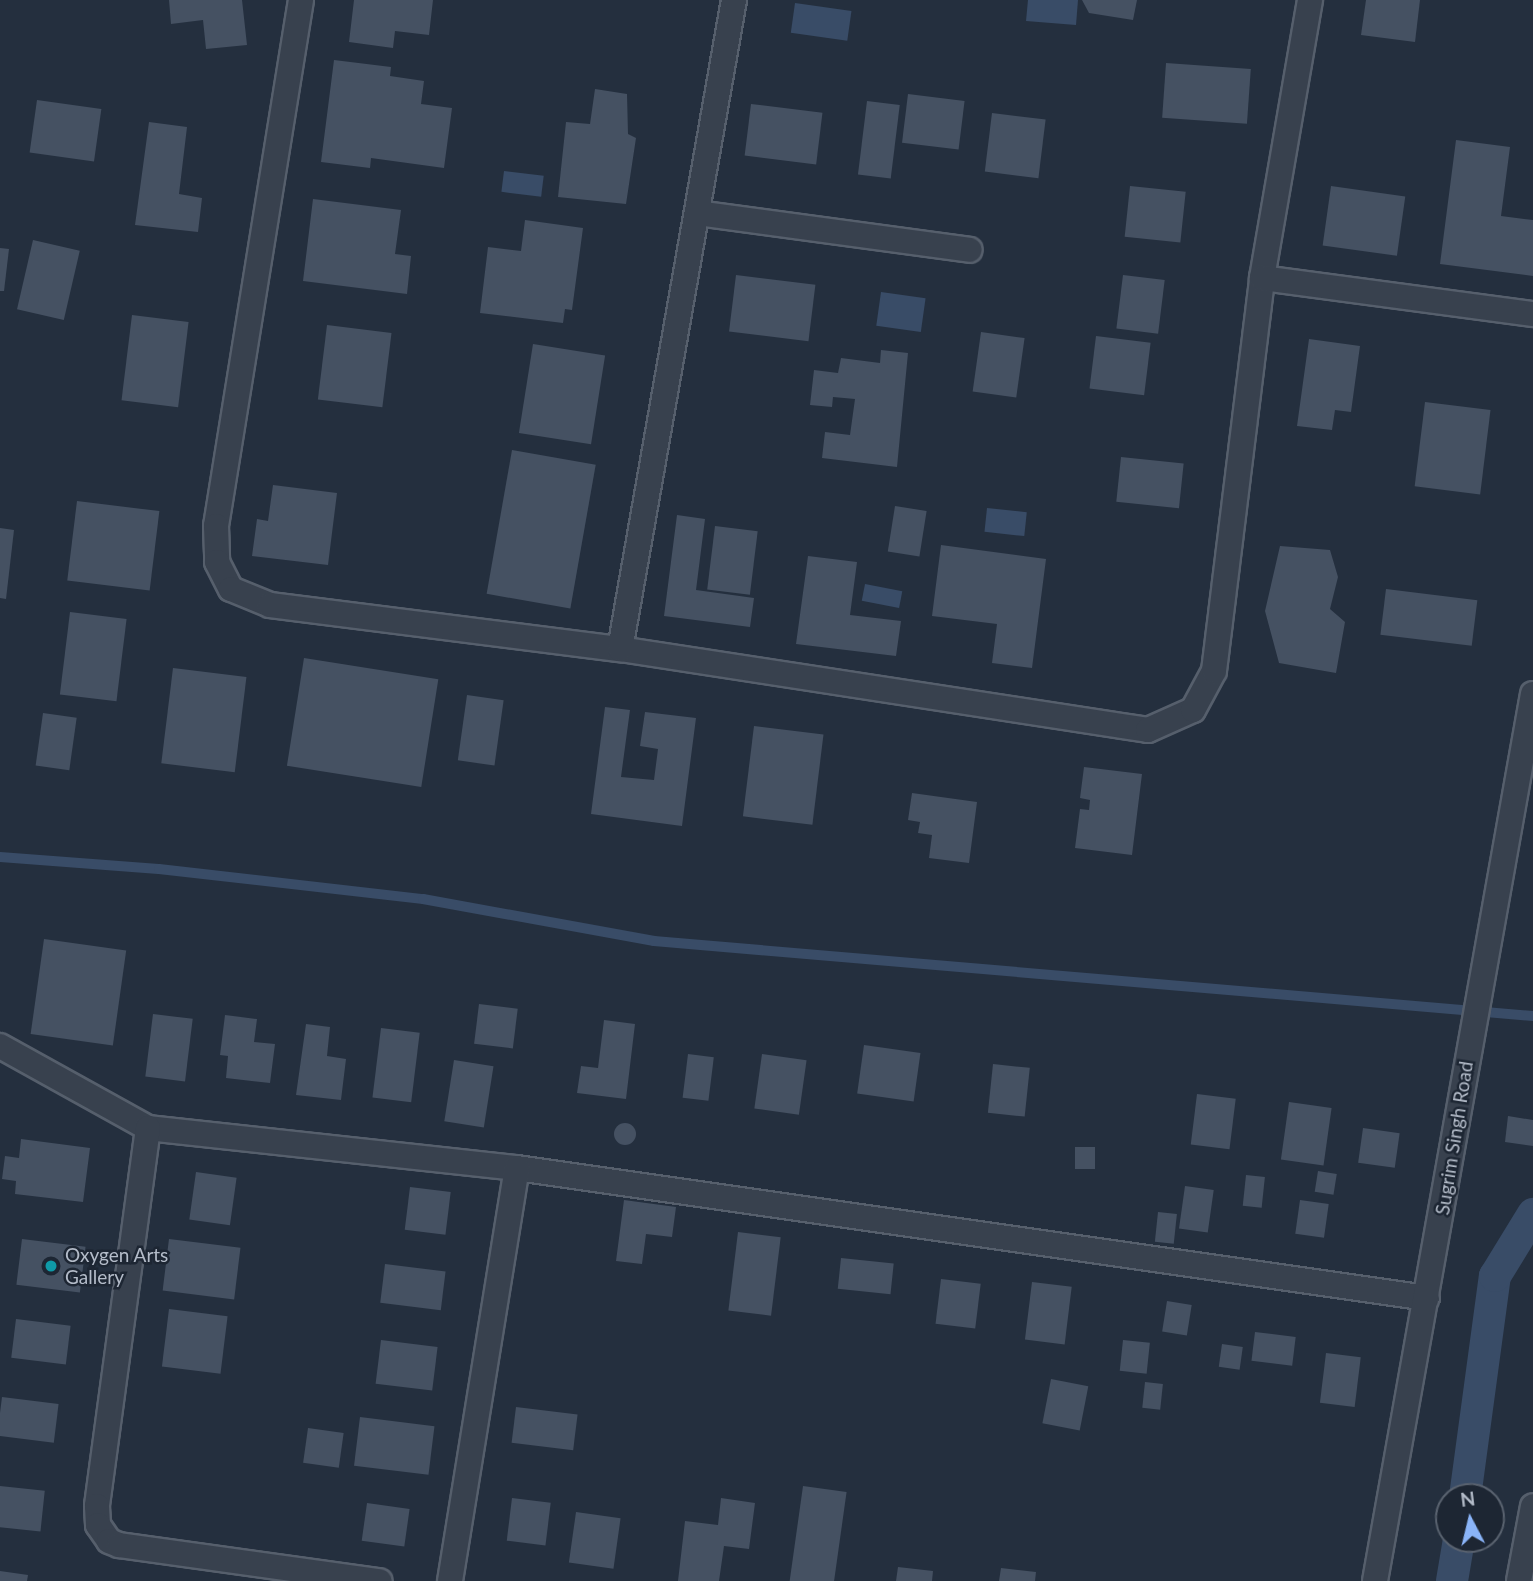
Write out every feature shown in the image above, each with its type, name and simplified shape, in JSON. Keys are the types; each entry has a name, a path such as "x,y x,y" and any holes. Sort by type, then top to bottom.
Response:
{"street":[{"path":"301,0 216,526 221,577 245,597 270,605 620,649 1121,728 1148,730 1193,710 1214,671 1262,278 1310,0"},
{"path":"620,649 734,0"},
{"path":"696,213 969,250"},
{"path":"1262,278 1533,314"},
{"name":"Sugrim Singh Road","path":"1375,1581 1427,1298 1488,931 1533,694"},
{"path":"0,1046 148,1128 517,1168 1427,1298"},
{"path":"148,1128 97,1506 98,1525 108,1541 119,1545 380,1581"},
{"path":"450,1581 517,1168"},
{"path":"1519,1581 1533,1506"}],"water":[{"path":"1028,0 1078,0 1076,25 1026,21"},
{"path":"795,3 851,11 847,41 791,33"},
{"path":"504,171 544,176 541,197 501,192"},
{"path":"881,292 926,298 921,332 876,326"},
{"path":"987,508 1027,512 1024,536 984,532"},
{"path":"865,584 902,591 899,608 862,601"}],"building":[{"path":"169,0 242,0 247,45 206,49 203,20 171,24"},
{"path":"354,0 433,0 429,35 395,31 393,48 349,42"},
{"path":"1082,0 1137,0 1133,20 1089,13"},
{"path":"1366,0 1420,0 1415,42 1361,35"},
{"path":"334,60 391,67 390,76 424,81 421,104 452,108 444,168 371,158 370,168 321,162"},
{"path":"1166,63 1251,69 1247,124 1162,118"},
{"path":"595,89 627,94 628,134 636,138 626,204 558,197 566,122 590,124"},
{"path":"908,94 965,101 959,150 902,143"},
{"path":"37,100 101,109 94,162 30,152"},
{"path":"867,101 900,105 891,178 858,174"},
{"path":"751,104 822,113 816,164 745,156"},
{"path":"992,113 1046,120 1038,178 985,172"},
{"path":"149,122 187,127 179,194 202,198 198,232 135,225"},
{"path":"1456,140 1510,147 1501,216 1533,220 1533,276 1440,264"},
{"path":"1130,186 1186,192 1180,243 1125,237"},
{"path":"1331,186 1405,196 1397,256 1323,245"},
{"path":"313,199 401,210 395,254 411,256 407,294 303,281"},
{"path":"525,220 583,228 572,310 565,309 563,323 480,313 488,247 521,251"},
{"path":"33,240 80,251 64,320 17,309"},
{"path":"0,248 9,249 4,291 0,291"},
{"path":"736,275 815,285 808,341 729,332"},
{"path":"1123,275 1165,280 1158,334 1116,329"},
{"path":"132,315 189,322 178,407 122,400"},
{"path":"327,325 392,333 382,407 318,399"},
{"path":"981,332 1025,338 1016,398 973,391"},
{"path":"1096,336 1151,343 1144,395 1090,389"},
{"path":"1309,339 1360,346 1351,412 1335,410 1332,430 1297,426"},
{"path":"533,344 605,355 591,444 519,433"},
{"path":"881,350 908,353 897,467 822,458 825,432 850,435 855,399 833,397 832,407 810,405 814,370 838,373 841,358 880,363"},
{"path":"1425,402 1491,410 1480,494 1415,486"},
{"path":"512,450 596,465 570,609 487,594"},
{"path":"1121,457 1184,464 1179,508 1116,502"},
{"path":"273,485 337,493 328,565 252,556 257,519 268,521"},
{"path":"77,501 159,511 150,591 67,580"},
{"path":"895,506 927,511 919,556 888,551"},
{"path":"677,515 705,519 696,590 754,598 750,627 664,616"},
{"path":"715,526 758,531 750,595 707,590"},
{"path":"0,528 14,530 6,599 0,598"},
{"path":"941,545 1046,559 1032,668 992,663 997,624 932,616"},
{"path":"1280,546 1330,550 1338,577 1330,609 1345,622 1336,673 1279,663 1265,611"},
{"path":"808,556 857,562 850,615 901,621 896,656 796,644"},
{"path":"1386,589 1477,600 1472,646 1380,635"},
{"path":"70,612 127,619 116,701 60,694"},
{"path":"304,658 438,679 421,787 287,766"},
{"path":"173,668 246,677 235,772 161,763"},
{"path":"467,695 504,700 494,766 458,760"},
{"path":"605,707 630,710 621,777 654,780 658,749 640,746 645,712 696,718 682,826 591,814"},
{"path":"43,713 77,718 69,770 36,765"},
{"path":"754,726 823,735 812,825 743,816"},
{"path":"1084,767 1142,774 1132,855 1075,848 1080,809 1089,810 1090,800 1080,798"},
{"path":"912,793 977,802 969,863 929,858 932,835 918,833 920,822 908,820"},
{"path":"44,939 126,951 113,1046 31,1034"},
{"path":"479,1004 518,1009 513,1048 474,1044"},
{"path":"153,1014 193,1019 185,1081 145,1077"},
{"path":"225,1015 257,1019 254,1042 275,1044 270,1083 226,1078 228,1056 220,1055"},
{"path":"604,1020 635,1024 626,1099 577,1093 581,1066 598,1068"},
{"path":"306,1024 330,1027 327,1056 346,1059 341,1100 296,1095"},
{"path":"381,1028 420,1033 411,1102 372,1097"},
{"path":"864,1045 920,1053 914,1101 857,1094"},
{"path":"688,1054 714,1057 708,1101 683,1098"},
{"path":"762,1054 807,1060 799,1115 754,1108"},
{"path":"454,1060 494,1066 484,1127 444,1121"},
{"path":"993,1064 1030,1068 1025,1117 988,1113"},
{"path":"1197,1094 1236,1099 1229,1149 1191,1145"},
{"path":"1289,1102 1332,1108 1324,1165 1281,1159"},
{"path":"1508,1116 1533,1120 1533,1146 1505,1142"},
{"path":"625,1123 633,1126 636,1134 633,1142 625,1145 617,1142 614,1134 617,1126"},
{"path":"1363,1128 1400,1133 1395,1168 1358,1163"},
{"path":"21,1139 90,1148 83,1202 15,1194 16,1181 2,1179 5,1156 19,1158"},
{"path":"1075,1147 1095,1147 1095,1169 1075,1169"},
{"path":"1318,1171 1337,1174 1333,1195 1315,1192"},
{"path":"196,1172 237,1178 230,1225 189,1220"},
{"path":"1246,1175 1265,1177 1262,1208 1243,1206"},
{"path":"1185,1186 1214,1190 1208,1233 1179,1229"},
{"path":"410,1187 451,1192 445,1235 405,1230"},
{"path":"624,1200 676,1207 672,1237 646,1234 642,1264 616,1261"},
{"path":"1300,1200 1329,1204 1324,1238 1295,1234"},
{"path":"1158,1212 1177,1214 1174,1244 1155,1242"},
{"path":"738,1232 781,1237 771,1316 728,1310"},
{"name":"Oxygen Arts Gallery","path":"22,1239 86,1247 80,1292 16,1285"},
{"path":"169,1239 240,1248 234,1299 163,1291"},
{"path":"841,1258 894,1264 890,1294 838,1289"},
{"path":"385,1264 446,1271 441,1310 380,1303"},
{"path":"941,1279 981,1284 975,1329 936,1324"},
{"path":"1032,1282 1072,1287 1065,1344 1025,1340"},
{"path":"1167,1301 1192,1305 1187,1336 1162,1332"},
{"path":"169,1309 228,1316 220,1374 162,1367"},
{"path":"16,1319 71,1326 66,1364 11,1358"},
{"path":"1255,1332 1296,1337 1292,1366 1251,1361"},
{"path":"381,1340 438,1347 432,1391 376,1384"},
{"path":"1123,1340 1150,1343 1147,1374 1120,1371"},
{"path":"1222,1344 1243,1347 1240,1370 1219,1367"},
{"path":"1326,1353 1361,1357 1355,1407 1320,1403"},
{"path":"1051,1379 1088,1386 1080,1430 1042,1423"},
{"path":"1145,1382 1163,1384 1160,1410 1142,1408"},
{"path":"2,1397 59,1404 54,1443 0,1436"},
{"path":"516,1407 578,1415 573,1450 512,1443"},
{"path":"360,1417 434,1426 428,1475 354,1466"},
{"path":"308,1428 344,1433 339,1468 303,1463"},
{"path":"0,1486 45,1491 40,1531 0,1527"},
{"path":"803,1486 847,1492 834,1581 790,1581"},
{"path":"512,1498 551,1503 545,1545 507,1541"},
{"path":"721,1498 755,1503 749,1549 724,1546 719,1581 678,1581 685,1521 718,1525"},
{"path":"367,1503 410,1509 404,1547 362,1541"},
{"path":"576,1512 621,1518 613,1569 569,1563"},
{"path":"898,1567 933,1571 932,1581 896,1581"},
{"path":"1001,1568 1036,1572 1035,1581 999,1581"},
{"path":"0,1571 28,1575 27,1581 0,1581"}],"waterway":[{"path":"0,857 159,869 423,899 654,941 1533,1016"},
{"path":"1467,1483 1495,1276 1533,1214"},
{"path":"1452,1581 1457,1553"}],"place":[{"name":"Oxygen Arts Gallery","path":"51,1266"}]}
